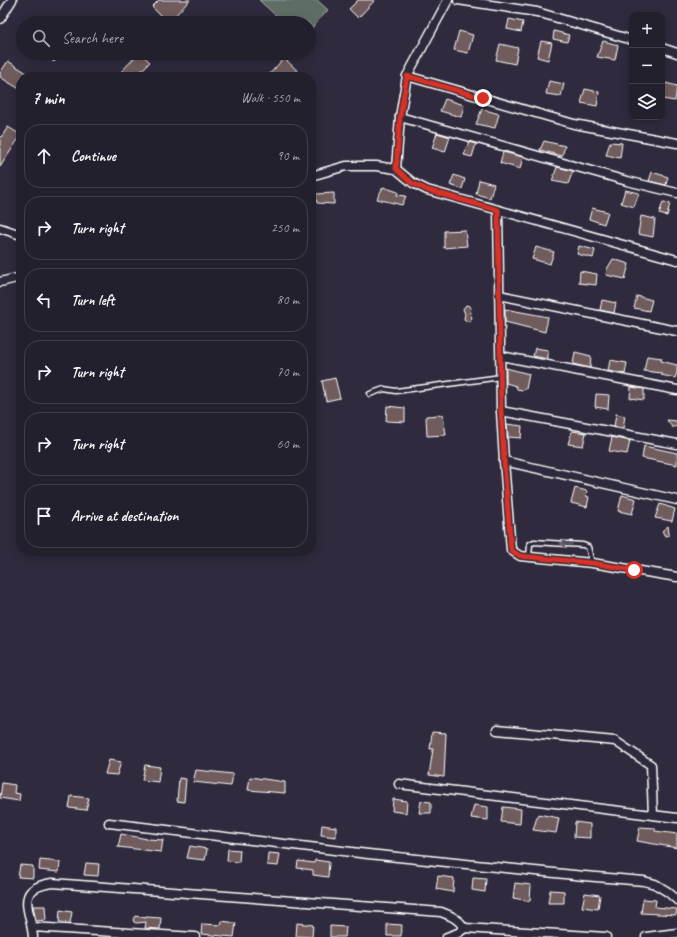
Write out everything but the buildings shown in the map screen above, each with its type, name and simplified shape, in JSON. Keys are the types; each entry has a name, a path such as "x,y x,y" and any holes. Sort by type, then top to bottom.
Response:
{"street":[{"path":"0,19 12,0"},
{"path":"396,169 400,117 407,76 448,0"},
{"path":"458,0 537,12 629,39"},
{"path":"665,49 677,53"},
{"path":"407,76 574,124 677,143"},
{"path":"400,117 677,193"},
{"path":"316,175 346,166 376,166 396,169 412,183 427,190 677,260"},
{"path":"498,210 501,411 511,550 520,556 592,563 677,577"},
{"path":"0,228 16,233"},
{"path":"0,282 16,278"},
{"path":"499,295 677,331"},
{"path":"501,356 677,390"},
{"path":"501,411 677,444"},
{"path":"504,461 677,500"},
{"path":"497,730 614,741 651,766 653,815"},
{"path":"400,784 677,818"},
{"path":"110,823 368,854 644,881 655,884 677,900"},
{"path":"33,937 27,910 27,898 31,889 40,884 52,882 441,912 456,918 465,928"},
{"path":"32,927 195,937"},
{"path":"447,937 458,933 465,928 606,937"},
{"path":"646,937 677,934"}],"lane":[{"path":"370,394 384,389 396,392 501,377"},
{"path":"529,557 530,544 534,542 583,544 588,547 592,563"}],"green space":[{"path":"259,0 317,0 328,10 316,23 316,16 276,16"}],"route":[{"path":"483,98 407,76 402,98 396,169 412,183 427,190 498,210 501,411 511,550 520,556 592,563 634,570"}]}
